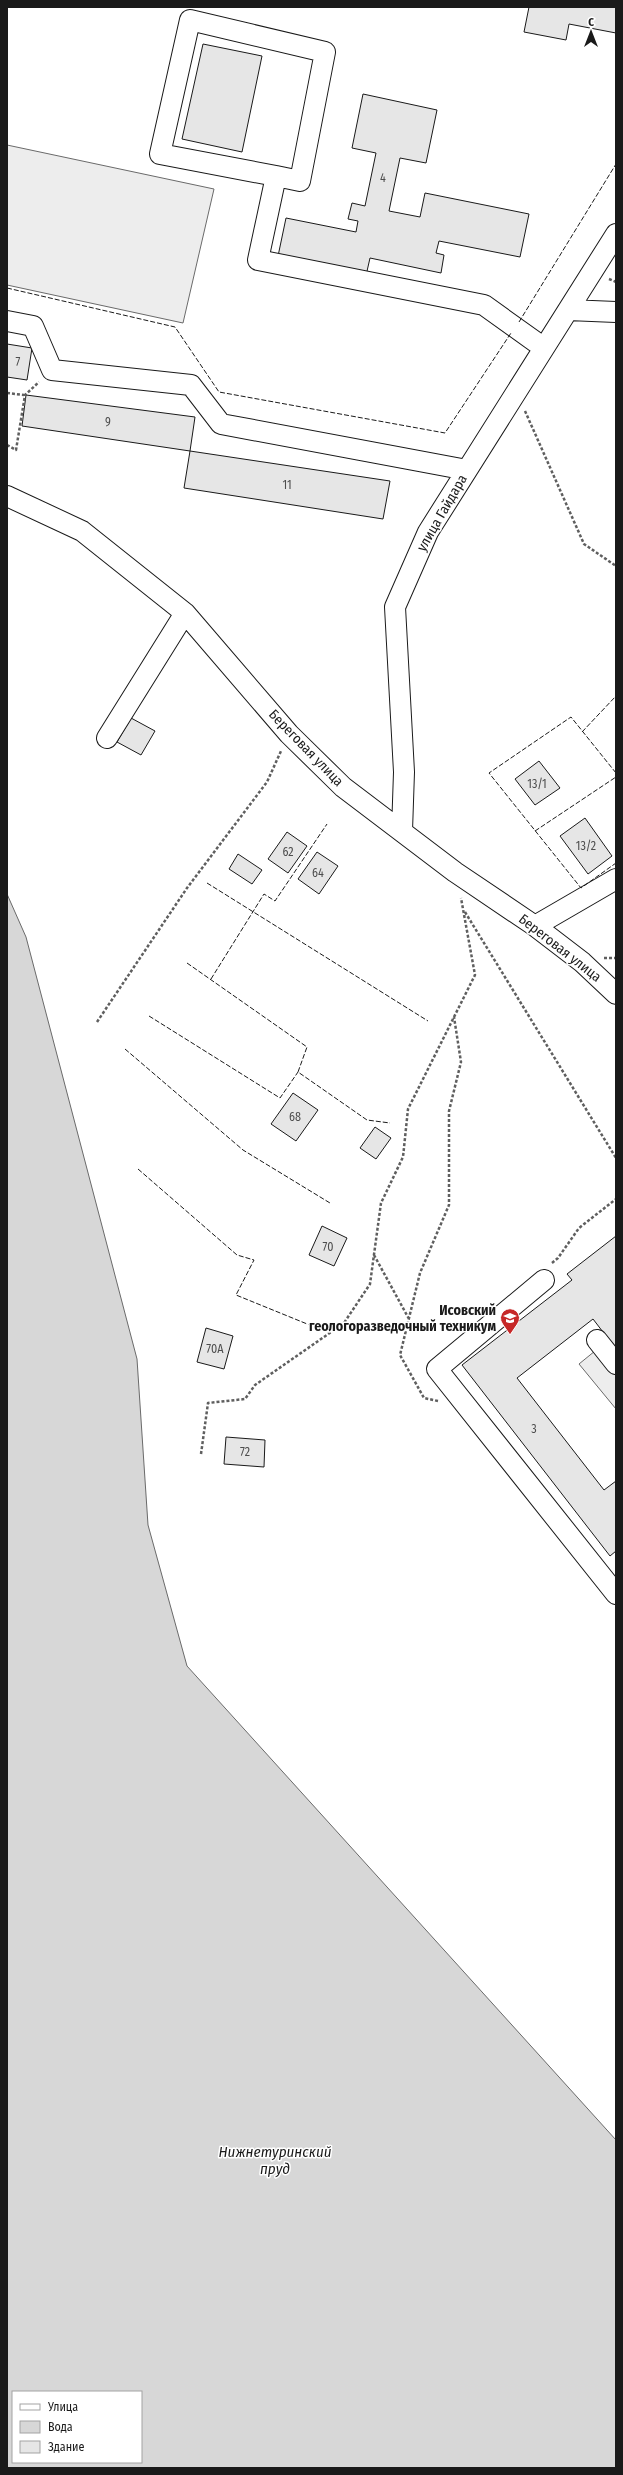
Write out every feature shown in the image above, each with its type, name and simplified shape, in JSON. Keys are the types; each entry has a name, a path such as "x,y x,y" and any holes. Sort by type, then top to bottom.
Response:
{"street":[{"path":"190,20 326,52 300,181 276,176 160,154 190,20"},
{"path":"276,176 258,260 484,305 544,348"},
{"name":"улица Гайдара","path":"402,831 404,772 395,607 428,532 616,234"},
{"path":"568,310 616,312"},
{"path":"7,321 33,326 52,370 191,385 221,424 467,470"},
{"name":"Береговая улица","path":"7,496 82,531 185,612 289,734 343,787 455,872 535,926 582,962 616,994"},
{"path":"107,738 185,612"},
{"path":"535,926 616,879"},
{"path":"544,1280 437,1369 616,1594"},
{"path":"597,1340 616,1364"}],"path":[{"path":"7,445 16,450 25,395 52,370"},
{"path":"7,393 25,395"},
{"path":"523,405 584,544 616,566"},
{"path":"97,1022 187,888 267,782 289,734"},
{"path":"201,1454 208,1403 245,1399 255,1385 344,1323 370,1284 381,1203 403,1157 408,1109 475,975 464,910 455,872"},
{"path":"464,910 616,1158"},
{"path":"454,1016 461,1062 449,1111 449,1205 420,1273 400,1355 424,1398 468,1407"},
{"path":"544,1280 545,1269 558,1258 579,1228 616,1199"},
{"path":"374,1254 409,1319"}],"shaded area":[{"path":"7,145 214,189 183,323 7,285"},
{"path":"606,1342 616,1354 616,1409 579,1364"}],"water":[{"name":"Нижнетуринский пруд","path":"7,894 26,937 137,1359 148,1525 187,1666 616,2140 616,2468 7,2468"}],"building":[{"path":"529,7 616,7 616,33 569,24 566,40 524,32"},
{"path":"203,44 262,56 242,152 182,139"},
{"path":"363,94 437,110 426,163 400,158 389,211 420,217 425,193 529,214 520,257 439,241 436,253 444,255 441,273 370,258 365,280 277,261 286,218 356,232 358,221 348,219 352,203 365,206 376,153 352,148"},
{"path":"7,344 32,348 27,380 7,377"},
{"path":"26,395 195,417 190,451 22,426"},
{"path":"190,451 390,481 383,519 184,488"},
{"path":"131,718 155,731 141,755 117,742"},
{"path":"539,761 560,788 535,805 515,779"},
{"path":"585,818 612,856 588,874 560,836"},
{"path":"287,832 307,846 288,873 268,859"},
{"path":"317,852 338,866 319,894 298,879"},
{"path":"238,854 262,870 252,884 229,869"},
{"path":"293,1093 318,1110 296,1141 271,1124"},
{"path":"375,1127 391,1138 376,1159 360,1148"},
{"path":"322,1226 347,1238 334,1266 309,1255"},
{"path":"616,1236 616,1349 593,1319 517,1378 604,1490 616,1481 616,1551 610,1556 462,1365 572,1280 567,1274"},
{"path":"206,1328 233,1336 224,1369 197,1362"},
{"path":"226,1437 265,1440 264,1467 224,1464"}],"fence":[{"path":"519,322 616,164"},
{"path":"7,288 175,327 219,392 445,433 511,333"},
{"path":"582,732 616,696"},
{"path":"616,773 571,717 489,773 581,888 616,863"},
{"path":"535,831 616,777"},
{"path":"211,979 264,894 275,901 327,824"},
{"path":"207,883 428,1021"},
{"path":"187,963 307,1047 298,1072 367,1120 390,1123"},
{"path":"149,1016 280,1098 298,1072"},
{"path":"125,1049 243,1150 330,1203"},
{"path":"138,1169 237,1255 254,1260 236,1295 317,1328"}],"place":[{"name":"Исовский геологоразведочный техникум","path":"510,1335"}]}
